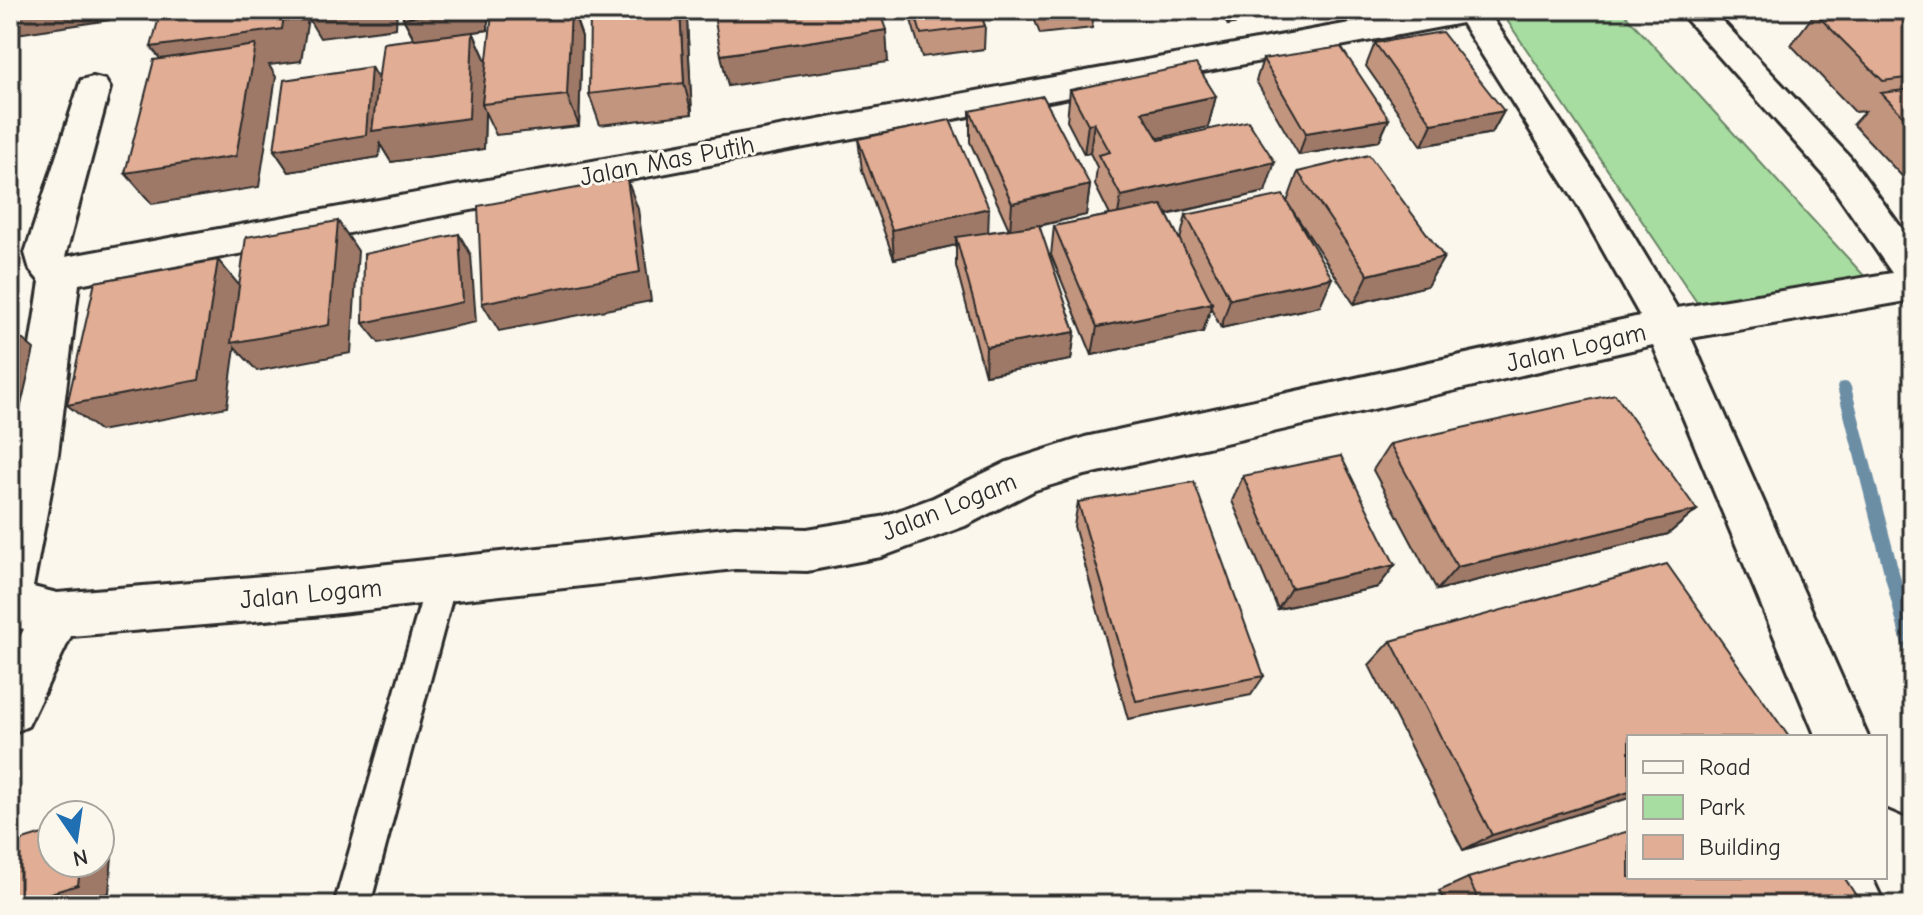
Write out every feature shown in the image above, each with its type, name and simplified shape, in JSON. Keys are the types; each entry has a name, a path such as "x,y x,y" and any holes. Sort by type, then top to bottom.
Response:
{"street":[{"path":"1470,10 1592,198 1666,326 1841,735"},
{"name":"Jalan Mas Putih","path":"61,273 1470,10"},
{"path":"1694,10 1837,166 1903,283"},
{"path":"10,585 36,454 61,273 50,270 44,253 93,88"},
{"name":"Jalan Logam","path":"10,604 57,615 442,580 735,548 807,550 881,537 949,512 1023,475 1085,456 1666,326 1903,283"},
{"path":"10,709 57,615"},
{"path":"1887,841 1913,898"}],"lane":[{"path":"352,905 442,580"}],"green space":[{"path":"1500,10 1621,10 1866,278 1704,313"}],"building":[{"path":"161,10 285,10 282,29 151,47"},
{"path":"307,10 346,10 306,15"},
{"path":"404,10 460,10 403,18"},
{"path":"571,10 567,95 482,104 492,14"},
{"path":"590,10 680,10 684,83 589,94"},
{"path":"713,10 879,10 886,30 721,55"},
{"path":"914,10 979,10 985,26 921,34"},
{"path":"1913,10 1913,77 1883,81 1815,13"},
{"path":"473,32 469,118 372,131 383,43"},
{"path":"1442,32 1504,111 1432,124 1375,43"},
{"path":"256,45 236,156 125,173 154,60"},
{"path":"1341,47 1389,119 1306,133 1263,59"},
{"path":"1196,64 1216,96 1142,112 1159,140 1248,121 1275,162 1121,196 1099,155 1110,152 1094,123 1088,124 1070,90"},
{"path":"371,67 366,135 274,150 284,80"},
{"path":"1913,89 1913,126 1881,93"},
{"path":"1043,96 1090,185 1012,203 970,111"},
{"path":"950,120 989,208 892,230 858,139"},
{"path":"1369,155 1444,257 1368,275 1298,172"},
{"path":"627,179 640,272 482,303 478,206"},
{"path":"1283,195 1332,278 1230,299 1186,215"},
{"path":"1162,205 1212,303 1097,327 1054,226"},
{"path":"338,221 329,325 231,343 246,237"},
{"path":"1039,225 1075,332 986,347 956,237"},
{"path":"459,234 463,302 363,323 364,254"},
{"path":"218,260 199,380 67,405 95,282"},
{"path":"1615,394 1697,510 1457,567 1390,444"},
{"path":"1341,456 1395,565 1291,588 1243,476"},
{"path":"1194,482 1264,676 1136,701 1078,502"},
{"path":"1667,564 1788,735 1627,735 1627,793 1492,835 1391,641"},
{"path":"1627,832 1627,879 1845,879 1862,905 1481,905 1468,878"},
{"path":"36,836 36,879 79,879 78,885 10,905 10,844"}],"waterway":[{"path":"1844,387 1913,656"}]}
